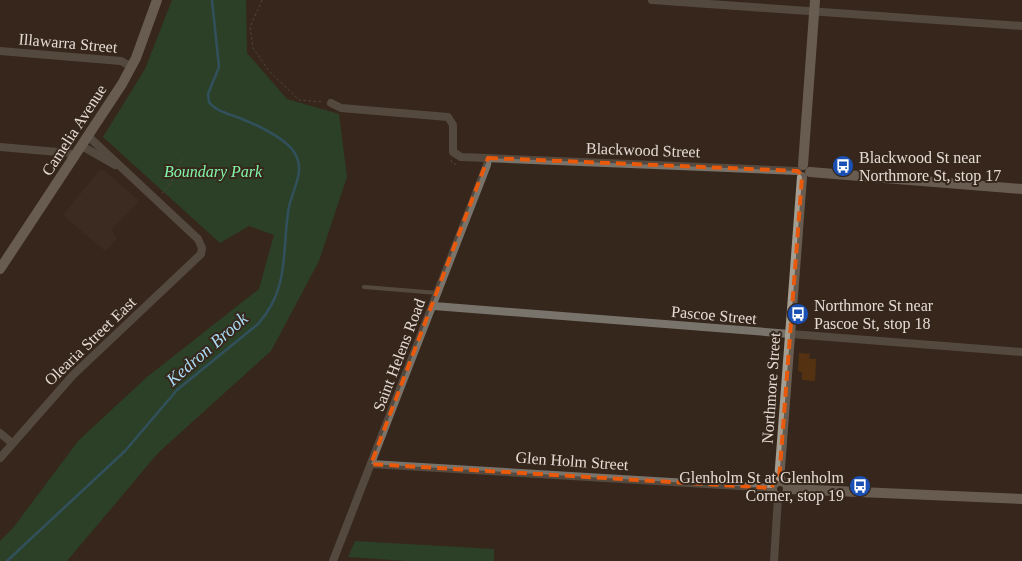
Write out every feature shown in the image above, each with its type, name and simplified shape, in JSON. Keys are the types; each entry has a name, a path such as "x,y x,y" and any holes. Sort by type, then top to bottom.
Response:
{"street":[{"name":"Camelia Avenue","path":"0,269 89,137 132,67 157,0"},
{"path":"652,0 1022,26"},
{"name":"Northmore Street","path":"775,485 791,334 815,0"},
{"name":"Illawarra Street","path":"0,51 121,61 132,67"},
{"path":"331,103 341,108 448,118 453,125 453,152"},
{"path":"89,137 106,151 119,167"},
{"path":"82,146 119,167"},
{"path":"0,147 69,153 75,157"},
{"name":"Blackwood Street","path":"453,152 460,157 803,171 1022,188"},
{"name":"Saint Helens Road","path":"333,561 434,306 488,165 488,158"},
{"name":"Olearia Street East","path":"0,458 73,375 198,259 202,248 198,240 119,167"},
{"name":"Pascoe Street","path":"434,306 1022,352"},
{"path":"0,433 12,443"},
{"name":"Glen Holm Street","path":"371,464 775,485"},
{"path":"785,483 788,489 785,496 778,497 773,494 775,485 785,483"},
{"path":"788,489 1022,499"},
{"path":"774,561 778,497"}],"lane":[{"path":"364,287 438,293"}],"path":[{"path":"262,0 250,26 256,55 299,100 331,103"},
{"path":"453,152 452,163 461,165"},
{"path":"162,193 174,180 176,168 183,158"}],"highlighted area":[{"path":"488,158 798,171 802,177 779,481 773,482 772,488 371,464"}],"shaded area":[{"path":"104,170 139,201 111,230 117,239 105,251 63,215 99,171"}],"green space":[{"name":"Boundary Park","path":"172,0 246,0 247,53 287,99 339,114 347,177 319,261 271,351 158,453 67,561 0,561 0,541 13,528 79,440 147,377 259,289 274,235 249,226 220,243 103,137 145,69"},
{"path":"355,541 494,549 494,561 407,561 348,557"}],"building":[{"path":"799,353 810,354 809,359 816,359 815,381 802,380 802,372 798,371"}],"waterway":[{"name":"Kedron Brook","path":"7,561 125,451 177,390 258,324 268,311 280,285 289,205 299,172 299,164 291,148 281,139 268,131 220,110 209,102 208,94 219,67 212,0"}],"place":[{"name":"Blackwood St near Northmore St, stop 17","path":"843,166"},
{"name":"Northmore St near Pascoe St, stop 18","path":"798,314"},
{"name":"Glenholm St at Glenholm Corner, stop 19","path":"860,486"}]}
